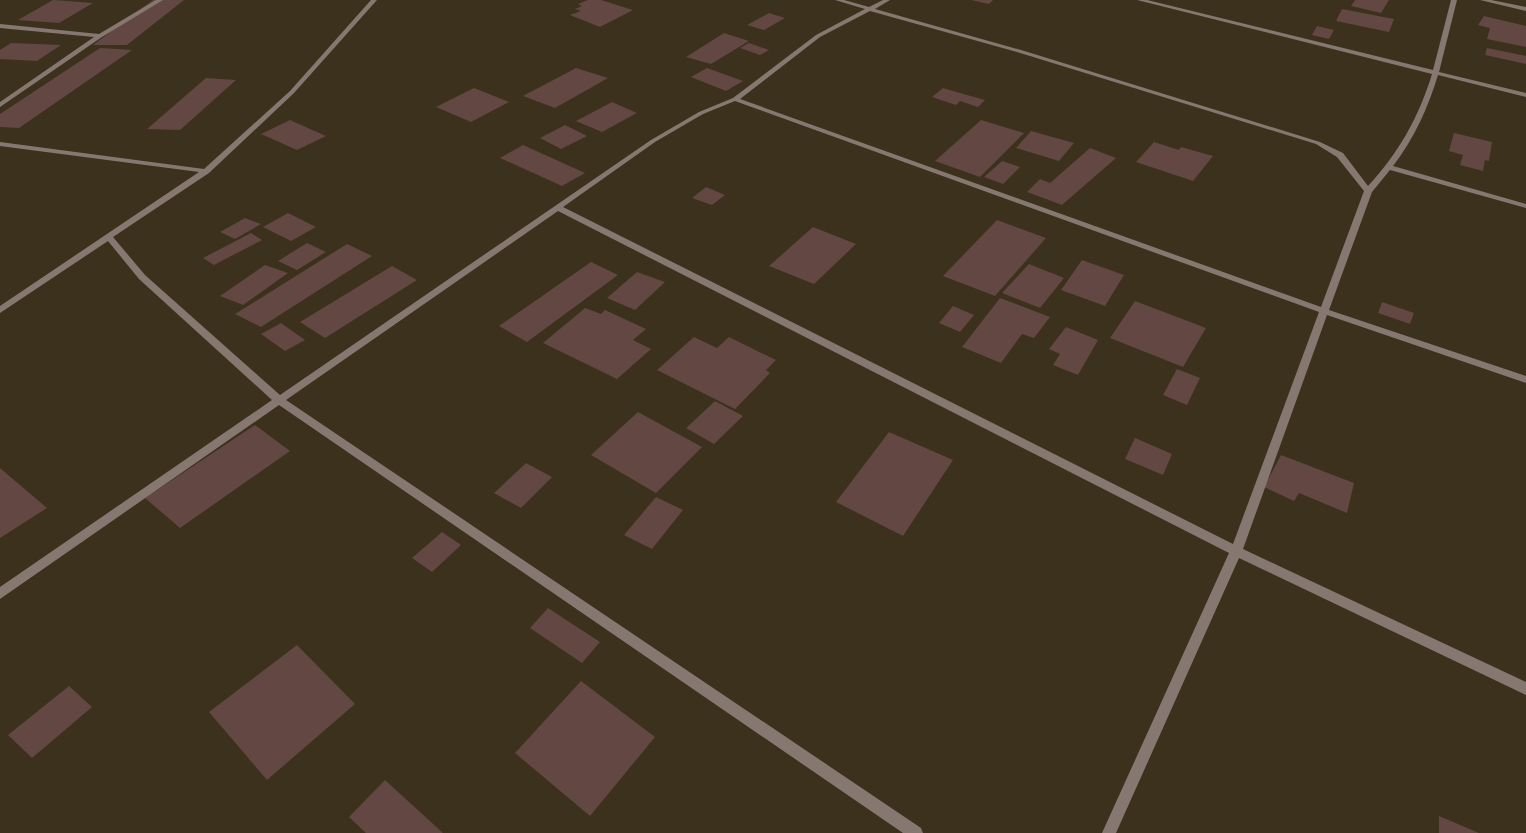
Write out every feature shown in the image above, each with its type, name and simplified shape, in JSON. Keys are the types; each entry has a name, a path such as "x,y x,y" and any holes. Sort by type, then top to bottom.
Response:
{"street":[{"path":"0,105 100,36 160,0"},
{"path":"0,310 206,171 292,92 374,0"},
{"path":"838,0 1019,51 1318,143 1340,155 1368,191"},
{"path":"0,594 653,142 701,112 735,99 818,36 887,0"},
{"path":"1140,0 1526,95"},
{"path":"1109,833 1236,551 1368,191 1408,140 1437,73 1454,0"},
{"path":"1484,0 1526,9"},
{"path":"0,26 100,36"},
{"path":"735,99 1324,311 1526,380"},
{"path":"0,144 206,171"},
{"path":"1388,167 1526,206"},
{"path":"557,208 1236,551 1526,689"},
{"path":"109,237 142,277 280,401 916,833"}],"building":[{"path":"53,0 93,3 59,23 18,20"},
{"path":"153,0 184,0 127,45 93,45"},
{"path":"588,0 601,0 633,10 600,27 570,15 581,11 575,9 582,6 578,4"},
{"path":"971,0 993,0 989,4"},
{"path":"1355,0 1389,0 1381,13 1351,6"},
{"path":"1342,9 1394,19 1389,32 1336,21"},
{"path":"769,13 785,18 764,30 747,25"},
{"path":"1484,16 1526,26 1526,47 1487,39 1490,28 1478,25"},
{"path":"1317,26 1334,30 1329,39 1312,35"},
{"path":"724,33 749,41 711,64 686,57"},
{"path":"11,43 61,45 37,61 0,59 0,50"},
{"path":"749,43 769,50 760,55 740,48"},
{"path":"100,48 132,50 19,128 0,127 0,114"},
{"path":"1487,48 1526,56 1526,64 1485,55"},
{"path":"576,68 608,78 555,108 523,96"},
{"path":"707,68 743,81 726,91 691,77"},
{"path":"206,78 236,80 180,130 147,129"},
{"path":"474,88 509,102 471,122 436,107"},
{"path":"943,88 985,100 978,107 960,101 956,105 932,97"},
{"path":"612,102 637,113 602,132 576,121"},
{"path":"290,120 326,136 297,150 261,134"},
{"path":"981,120 1024,133 980,177 935,161"},
{"path":"565,125 587,136 561,149 540,138"},
{"path":"1031,131 1074,143 1059,161 1016,148"},
{"path":"1454,133 1492,142 1489,161 1485,160 1483,171 1460,165 1463,155 1449,151"},
{"path":"1154,142 1179,150 1181,147 1213,156 1193,181 1136,162"},
{"path":"523,145 585,173 562,186 500,158"},
{"path":"1090,148 1116,158 1062,205 1027,192 1040,179 1050,183"},
{"path":"1002,161 1020,167 1003,184 984,177"},
{"path":"706,187 725,195 712,205 692,198"},
{"path":"288,213 316,227 291,241 263,227"},
{"path":"245,218 261,224 235,239 220,232"},
{"path":"997,220 1046,238 995,296 943,276"},
{"path":"813,227 856,244 814,284 769,266"},
{"path":"251,233 262,240 214,265 203,258"},
{"path":"307,243 326,252 297,270 278,261"},
{"path":"347,244 372,256 261,327 235,314"},
{"path":"1082,260 1124,275 1105,306 1061,290"},
{"path":"591,262 618,275 527,342 499,326"},
{"path":"1029,264 1064,278 1040,308 1002,293"},
{"path":"265,265 288,273 243,305 220,296"},
{"path":"392,266 417,280 325,338 300,322"},
{"path":"637,272 665,282 635,310 607,298"},
{"path":"1000,298 1050,317 1034,338 1022,334 1001,363 962,347"},
{"path":"1135,301 1206,328 1183,367 1110,338"},
{"path":"1382,302 1414,313 1410,324 1378,313"},
{"path":"953,306 974,315 960,332 939,323"},
{"path":"585,308 601,314 605,310 646,329 633,340 651,349 617,379 543,343"},
{"path":"281,323 305,340 285,351 261,334"},
{"path":"1066,327 1098,340 1078,375 1053,365 1060,354 1049,349"},
{"path":"694,337 717,348 729,337 776,360 766,370 770,373 735,409 657,370"},
{"path":"1177,369 1200,378 1187,405 1163,395"},
{"path":"715,401 743,416 714,444 686,428"},
{"path":"638,412 702,447 656,493 591,455"},
{"path":"255,425 290,451 180,528 145,498"},
{"path":"889,432 953,460 903,536 836,502"},
{"path":"1135,438 1172,454 1163,475 1125,459"},
{"path":"1281,455 1354,483 1347,513 1299,493 1294,501 1264,487"},
{"path":"526,463 552,477 521,508 494,493"},
{"path":"0,468 47,508 0,538"},
{"path":"656,497 683,510 652,549 624,535"},
{"path":"442,532 461,545 432,572 412,558"},
{"path":"548,608 600,642 582,663 530,628"},
{"path":"297,645 355,704 267,780 209,712"},
{"path":"581,681 655,737 590,816 515,753"},
{"path":"69,686 92,707 32,758 8,735"},
{"path":"385,780 443,833 366,833 349,817"},
{"path":"1439,816 1479,833 1439,833"}]}
